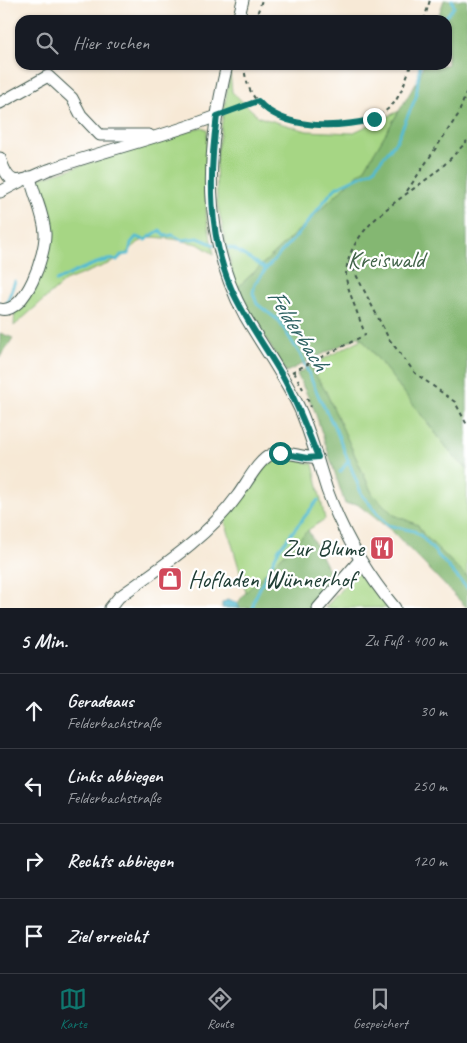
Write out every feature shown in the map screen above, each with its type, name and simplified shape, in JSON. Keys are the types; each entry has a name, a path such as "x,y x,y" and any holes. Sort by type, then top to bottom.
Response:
{"street":[{"path":"239,15 242,0"},
{"path":"226,70 211,158 211,204 219,251 231,288 302,414 335,510 359,561 395,608"},
{"path":"0,102 48,76 72,98 81,115 100,136 163,135"},
{"path":"0,192 49,169 163,135 217,116"},
{"path":"0,158 9,178 16,181 27,179"},
{"path":"0,309 5,310 19,304 38,269 45,245 43,219 27,179"},
{"path":"110,608 126,592 194,541 230,506 268,457 280,453 307,458 318,457"},
{"path":"318,608 359,561"}],"path":[{"path":"257,15 262,0"},
{"path":"426,15 430,0"},
{"path":"244,70 244,78 250,92 264,108 284,119 311,124 350,125 374,119 394,103 409,70"},
{"path":"406,192 458,115 467,91"},
{"path":"217,116 258,101"},
{"path":"298,370 365,335 346,280 348,258 374,220 406,192 432,175 467,141"},
{"path":"348,258 389,339 415,373 455,402 467,425"}],"green space":[{"name":"Kreiswald","path":"444,0 467,0 467,468 455,458 360,336 286,372 236,289 365,168 420,76 422,70 452,70 452,15 439,15"},
{"path":"230,72 232,92 259,117 307,131 352,133 399,111 365,168 236,289 217,202 216,160"},
{"path":"202,127 207,130 206,215 214,254 198,244 173,239 153,237 139,242 118,260 65,281 14,326 15,310 48,249 35,180"},
{"path":"0,333 13,338 0,357"},
{"path":"360,336 455,458 467,468 467,577 423,534 418,525 394,515 372,493 326,392 310,366 360,340"},
{"path":"310,366 326,392 372,493 394,515 418,525 423,534 467,577 467,608 392,531 357,504 345,504 314,409 297,374"},
{"path":"282,456 313,464 325,519 308,530 246,592 224,517 271,458"},
{"path":"308,530 335,584 315,608 234,608 246,592"},
{"path":"357,571 389,608 325,608"}],"water":[{"path":"227,600 236,602 240,608 222,608 222,603"}],"waterway":[{"name":"Felderbach","path":"447,15 454,7 452,0"},
{"name":"Felderbach","path":"419,70 416,97 397,140 373,170 337,187 330,194 299,233 266,269 255,284 253,293 257,304 278,320 300,354 336,430 362,495 387,525 414,531 421,536 467,588"},
{"path":"56,281 96,263 117,260 121,255 129,254 131,243 136,237 145,240 160,230 165,236 173,235 182,240 198,238 215,245"},
{"path":"221,246 234,249 266,269"},
{"path":"6,305 15,281"},
{"path":"340,472 349,460"},
{"path":"253,608 254,600 279,549 318,500"}],"place":[{"name":"Zur Blume","path":"382,548"},
{"name":"Hofladen Wünnerhof","path":"170,579"}],"route":[{"path":"280,453 307,458 318,457 302,414 283,377 246,317 231,288 219,251 211,204 211,158 217,116 258,101 264,108 284,119 311,124 350,125 374,119"}]}
